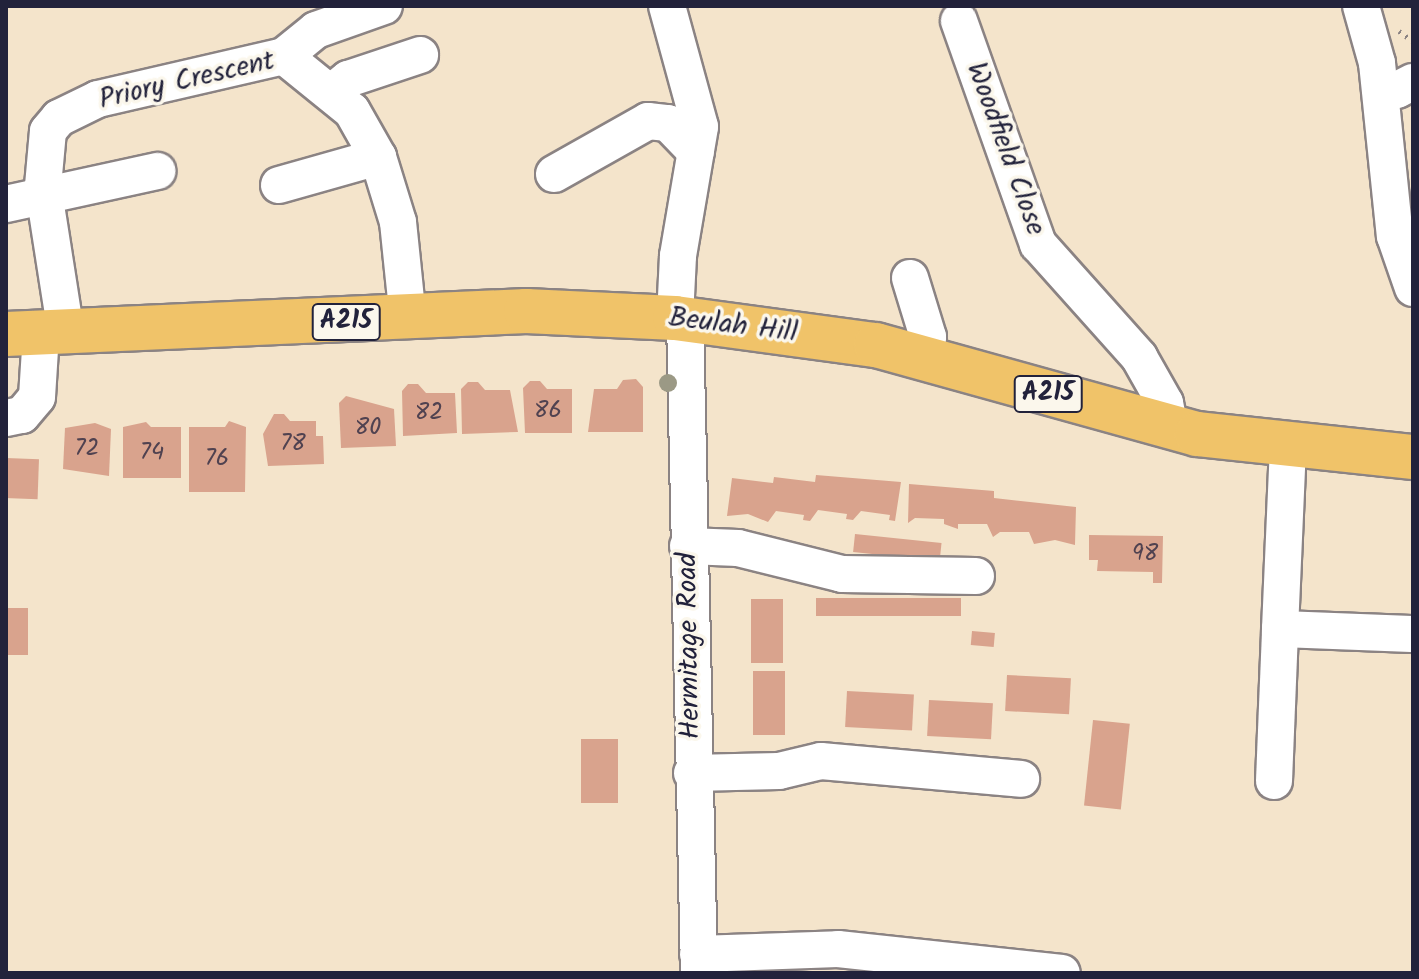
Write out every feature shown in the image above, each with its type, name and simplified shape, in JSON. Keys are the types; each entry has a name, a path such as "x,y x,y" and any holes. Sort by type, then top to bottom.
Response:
{"main road":[{"name":"Beulah Hill","path":"37,334 408,319 526,311 680,319 876,345 1170,428 1288,445 1413,457"}],"street":[{"path":"284,56 316,30 384,6"},
{"name":"Hermitage Road","path":"667,6 700,127 678,256 698,963"},
{"path":"1361,6 1396,86 1401,200 1395,236 1413,288"},
{"name":"Woodfield Close","path":"959,21 1038,244 1139,357 1165,403 1170,428"},
{"path":"332,92 348,79 420,55"},
{"name":"Priory Crescent","path":"37,334 45,194 42,168 48,131 78,106 284,56 352,111 378,157 398,222 408,319"},
{"path":"554,174 648,121 668,123 696,152"},
{"path":"279,185 378,157"},
{"path":"6,204 157,171"},
{"path":"910,278 928,337 922,357"},
{"path":"6,418 22,415 37,397 37,334"},
{"path":"1274,781 1288,445"},
{"path":"688,546 738,548 842,574 976,576"},
{"path":"1280,629 1413,634"},
{"path":"692,773 779,771 821,761 1021,779"},
{"path":"698,963 838,949 1062,973"}],"building":[{"path":"636,379 643,387 643,432 588,432 594,389 617,389 623,380"},
{"path":"530,381 540,381 547,389 572,389 572,433 525,433 523,388"},
{"path":"468,382 478,382 485,390 510,390 518,432 462,434 461,389"},
{"path":"408,384 418,384 426,393 455,393 457,433 403,436 402,391"},
{"path":"346,396 394,409 396,446 341,448 339,403"},
{"path":"274,414 284,414 290,421 316,421 316,436 323,436 324,464 268,466 263,434"},
{"path":"229,421 246,427 245,492 189,492 189,427 225,427"},
{"path":"146,422 151,427 181,427 181,478 123,478 123,427"},
{"path":"95,423 111,429 109,476 63,469 65,428"},
{"path":"6,458 39,459 38,499 6,498"},
{"path":"816,475 901,482 895,521 889,520 890,515 861,511 853,520 846,519 847,514 818,510 810,521 803,520 804,515 776,511 768,522 748,514 727,516 732,478 773,483 774,477 815,482"},
{"path":"909,484 994,491 994,498 1076,507 1075,545 1055,540 1034,544 1029,532 1000,532 993,537 987,524 958,524 958,529 944,524 944,519 915,518 908,523"},
{"path":"855,534 942,543 940,561 853,552"},
{"path":"1089,535 1163,536 1162,583 1153,583 1153,572 1097,571 1098,560 1089,560"},
{"path":"816,598 961,598 961,616 816,616"},
{"path":"751,599 783,599 783,663 751,663"},
{"path":"6,608 28,608 28,655 6,655"},
{"path":"972,631 995,633 994,647 971,645"},
{"path":"753,671 785,671 785,735 753,735"},
{"path":"1007,675 1071,678 1069,714 1005,711"},
{"path":"847,691 914,695 912,730 845,727"},
{"path":"929,700 993,703 991,739 927,736"},
{"path":"1093,720 1130,724 1121,809 1084,806"},
{"path":"581,739 618,739 618,803 581,803"}]}
